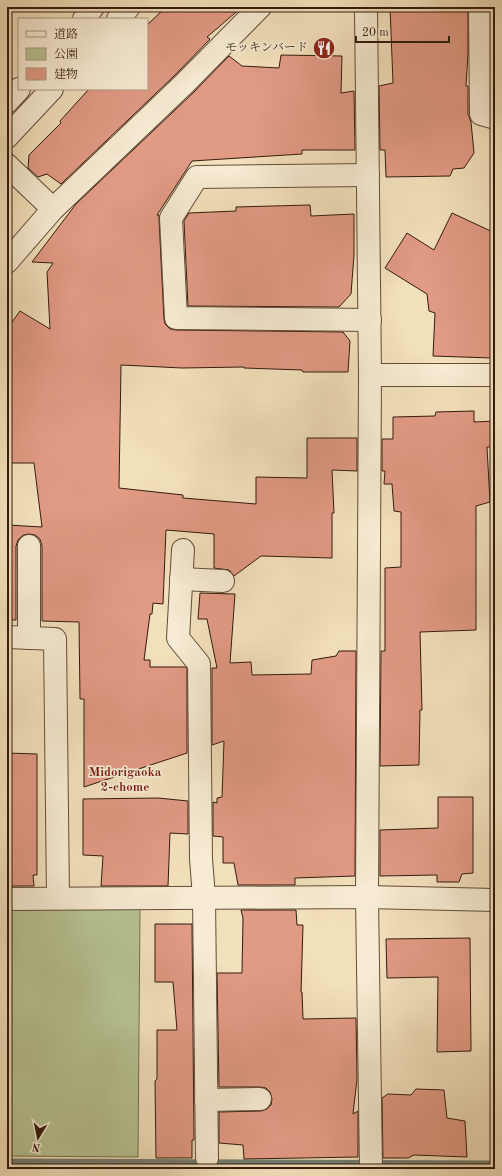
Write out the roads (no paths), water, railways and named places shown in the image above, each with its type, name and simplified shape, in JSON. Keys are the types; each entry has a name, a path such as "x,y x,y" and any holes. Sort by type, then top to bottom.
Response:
{"street":[{"path":"85,18 93,7"},
{"path":"119,18 129,7"},
{"path":"7,262 53,209 184,84 260,7"},
{"path":"366,7 370,320 367,896 371,1169"},
{"path":"480,7 481,114 495,118"},
{"path":"7,102 18,90"},
{"path":"7,138 51,90"},
{"path":"7,165 53,209"},
{"path":"368,175 197,177 171,218 176,318 370,320"},
{"path":"370,375 495,375"},
{"path":"29,546 29,638"},
{"path":"183,550 178,638 199,664 201,859 204,897 207,1158"},
{"path":"181,579 223,581"},
{"path":"7,637 55,639 58,898"},
{"path":"7,899 367,896 495,900"},
{"path":"206,1100 260,1099"}],"waterway":[{"path":"7,1163 495,1165"}],"place":[{"name":"モッキンバード","path":"324,48"}],"district":[{"name":"Midorigaoka 2-chome","path":"125,780"}]}
